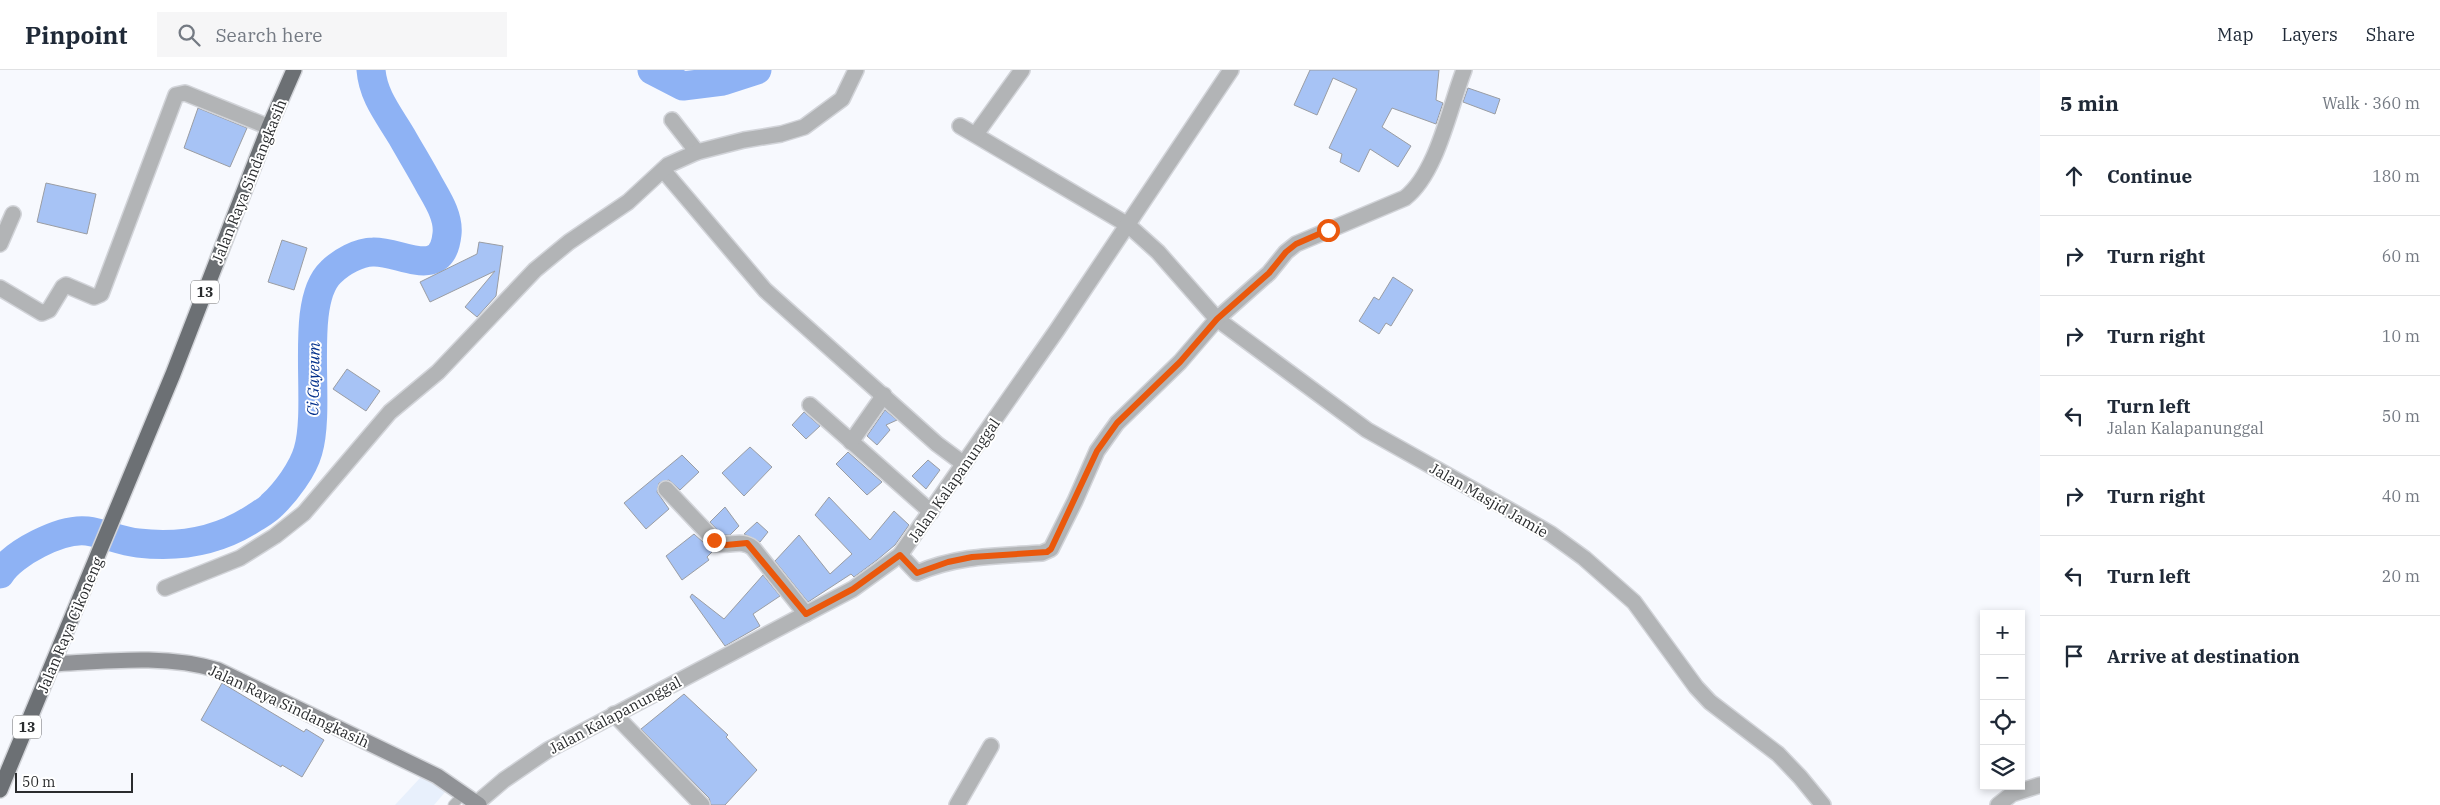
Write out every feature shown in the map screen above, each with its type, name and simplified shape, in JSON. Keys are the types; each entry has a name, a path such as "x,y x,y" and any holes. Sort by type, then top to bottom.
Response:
{"highway":[{"name":"Jalan Raya Sindangkasih","path":"115,515 174,374 269,127 294,70"},
{"name":"Jalan Raya Cikoneng","path":"0,790 115,515"}],"main road":[{"name":"Jalan Raya Sindangkasih","path":"54,664 162,660 185,662 218,670 428,772 464,793 478,804"}],"street":[{"path":"164,588 240,558 275,536 304,513 390,412 438,372 534,270 569,242 628,202 674,161 697,152 744,140 781,134 804,126 842,99 856,70"},
{"path":"976,134 1022,70"},
{"name":"Jalan Kalapanunggal","path":"478,804 504,780 548,750 614,714 738,652 853,589 900,555 1128,225 1231,70"},
{"path":"900,555 913,571 972,557 1042,553 1051,549 1104,440 1117,423 1180,362 1217,319 1269,273 1286,252 1296,244 1405,198 1416,188 1429,168 1464,70"},
{"path":"0,288 42,313 49,310 66,284 94,297 99,297 176,95 185,93 269,127"},
{"path":"672,120 697,152"},
{"name":"Jalan Masjid Jamie","path":"960,126 1128,225 1158,252 1217,319 1367,430 1551,534 1614,582 1634,602 1706,697 1778,754 1823,805"},
{"path":"663,170 765,290 938,444 964,464"},
{"path":"0,244 13,214"},
{"path":"851,442 884,396"},
{"path":"810,405 931,512"},
{"path":"666,489 718,544 726,545 741,542 747,543 753,548 806,614"},
{"path":"614,714 702,805"},
{"path":"957,805 991,746"},
{"path":"1998,805 2012,794 2040,785"}],"lane":[{"path":"453,805 464,793"}],"shaded area":[{"path":"421,777 446,791 434,805 395,805"}],"building":[{"path":"1310,70 1439,70 1436,100 1443,103 1436,124 1392,108 1382,127 1411,146 1398,167 1370,149 1359,172 1340,162 1342,154 1329,148 1357,89 1333,78 1317,115 1294,105"},
{"path":"1468,88 1500,99 1495,114 1463,102"},
{"path":"198,108 247,128 230,167 184,148"},
{"path":"46,183 96,194 87,234 37,222"},
{"path":"282,240 307,248 294,290 268,282"},
{"path":"479,242 503,246 496,296 477,317 465,307 495,271 430,302 420,282 477,254"},
{"path":"1393,277 1413,290 1391,326 1386,323 1379,334 1359,321 1374,297 1379,300"},
{"path":"347,369 380,391 366,411 333,389"},
{"path":"885,410 897,420 886,425 890,430 877,445 867,436"},
{"path":"804,412 820,426 806,439 792,425"},
{"path":"750,447 772,467 744,496 722,473"},
{"path":"848,452 882,482 867,495 836,464"},
{"path":"682,455 699,472 680,490 669,480 659,483 657,492 669,509 646,529 624,503"},
{"path":"928,460 940,470 926,489 912,476"},
{"path":"829,497 870,540 894,511 909,525 895,545 877,560 854,577 851,574 808,602 775,561 799,535 830,574 852,554 815,515"},
{"path":"725,507 739,526 730,535 722,535 710,522"},
{"path":"757,522 768,532 760,542 744,534"},
{"path":"694,534 713,551 707,557 709,560 682,580 666,556"},
{"path":"763,575 780,596 753,614 760,626 725,646 690,597 692,594 724,619"},
{"path":"222,683 304,732 306,729 324,740 302,777 282,765 281,767 201,720"},
{"path":"684,694 728,735 726,737 757,770 725,805 711,805 709,798 641,729"}],"waterway":[{"name":"Ci Gayeum","path":"0,574 6,566 26,550 64,533 87,531 131,542 153,544 183,543 213,537 241,526 264,512 288,487 306,458 312,431 313,330 315,306 321,287 335,268 350,258 368,252 429,261 437,257 444,249 447,234 446,221 442,209 420,167 382,105 372,79 371,70"},
{"name":"Ci Gayeum","path":"652,70 683,86 723,81 757,70"}],"route":[{"path":"714,540 718,544 726,545 741,542 747,543 806,614 853,589 890,565 900,555 914,573 917,573 948,562 972,557 1047,552 1051,549 1075,501 1097,451 1117,423 1180,362 1217,319 1269,273 1286,252 1296,244 1328,230"}]}
